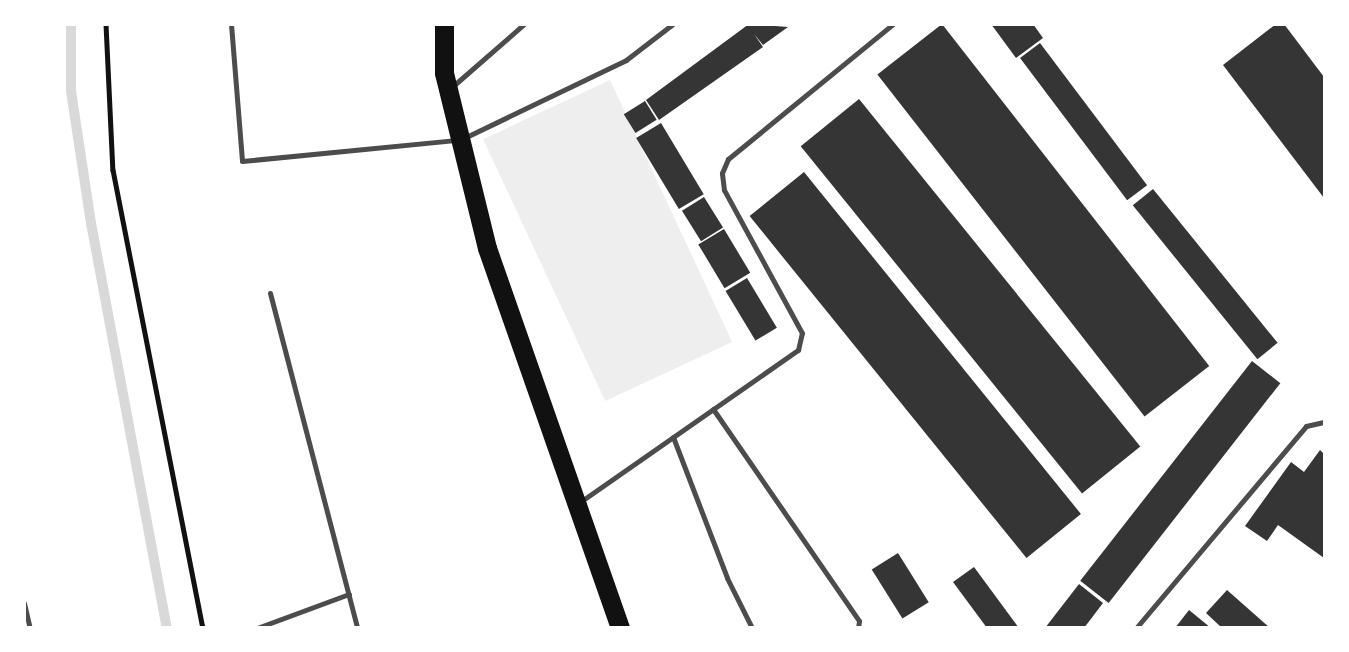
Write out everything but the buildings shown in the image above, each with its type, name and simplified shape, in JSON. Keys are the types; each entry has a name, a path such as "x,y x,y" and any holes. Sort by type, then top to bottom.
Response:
{"highway":[{"path":"444,24 448,91 487,248 620,628"}],"lane":[{"path":"231,24 242,161 461,140 626,60 673,24"},
{"path":"448,91 524,24"},
{"path":"577,504 798,350 802,333 724,190 722,173 728,159 893,24"},
{"path":"270,293 357,628"},
{"path":"713,409 859,621 858,628"},
{"path":"1136,628 1306,426 1325,422"},
{"path":"673,437 692,492 751,628"},
{"path":"257,628 349,594"},
{"path":"24,603 30,628"}],"path":[{"path":"106,24 113,170 203,628"}],"shaded area":[{"path":"610,80 732,342 605,401 483,139"}],"waterway":[{"path":"71,24 71,91 91,223 167,628"}]}
